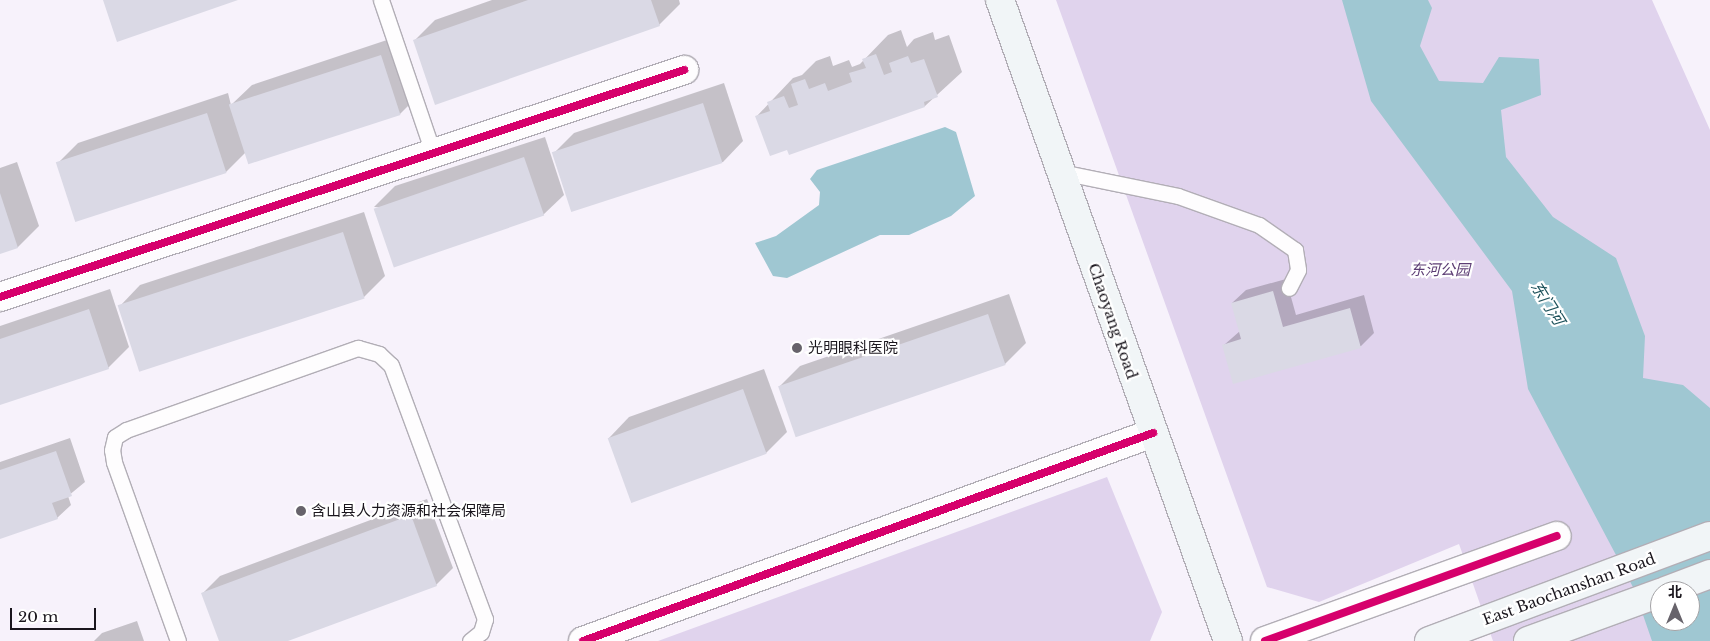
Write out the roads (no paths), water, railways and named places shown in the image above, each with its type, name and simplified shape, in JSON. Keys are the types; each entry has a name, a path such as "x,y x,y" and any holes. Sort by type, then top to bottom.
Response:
{"main road":[{"name":"Chaoyang Road","path":"1000,0 1152,432 1228,641"},
{"name":"East Baochanshan Road","path":"1429,641 1710,536"},
{"path":"1691,581 1710,574"},
{"path":"1528,641 1648,597"}],"street":[{"path":"0,297 684,70"},
{"path":"583,641 1152,432"},
{"path":"1265,641 1557,536"}],"lane":[{"path":"381,0 433,153"},
{"path":"1061,172 1178,196 1259,225 1295,250 1298,270 1289,288"},
{"path":"178,641 114,462 112,450 115,437 126,430 358,348 379,354 391,365 485,619 481,632 470,641"}],"water":[{"name":"东门河","path":"1342,0 1428,0 1432,8 1420,46 1439,81 1483,83 1499,57 1539,59 1541,95 1501,110 1506,157 1553,217 1616,258 1645,336 1643,378 1683,385 1710,408 1710,641 1652,641 1634,589 1528,389 1512,291 1371,101"},
{"path":"945,127 956,132 975,196 951,216 909,235 880,235 787,278 773,276 755,243 776,236 819,205 820,192 810,179 817,170"}],"place":[{"name":"光明眼科医院","path":"797,348"},
{"name":"含山县人力资源和社会保障局","path":"301,511"}],"park label":[{"name":"东河公园","path":"1440,270"}]}
